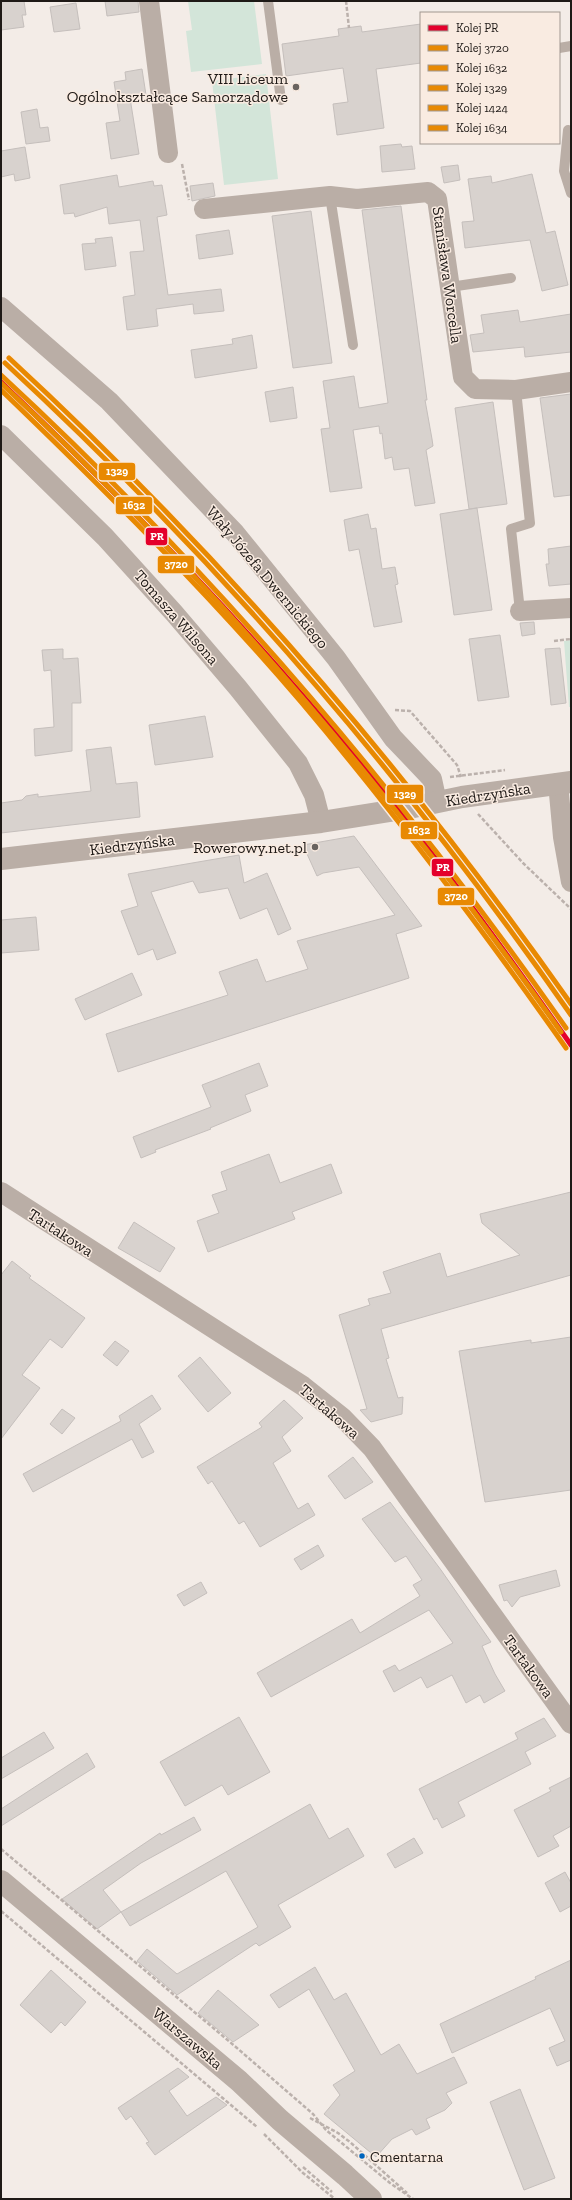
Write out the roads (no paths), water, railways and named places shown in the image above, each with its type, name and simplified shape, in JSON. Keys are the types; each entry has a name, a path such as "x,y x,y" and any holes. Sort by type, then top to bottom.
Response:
{"street":[{"path":"149,1 168,153"},
{"name":"Stanisława Worcella","path":"204,209 330,196 358,200 428,192 437,199 463,376 475,389 516,390 571,382"},
{"name":"Wały Józefa Dwernickiego","path":"1,307 109,401 235,532 336,658 393,738 432,779 437,802"},
{"name":"Tomasza Wilsona","path":"1,435 105,537 174,613 238,688 298,764 314,796 321,822"},
{"path":"520,612 571,608"},
{"path":"564,782 563,837 571,882"},
{"name":"Kiedrzyńska","path":"1,859 321,822 464,797 564,782"},
{"name":"Tartakowa","path":"1,1192 303,1386 342,1417 372,1448 571,1724"},
{"name":"Warszawska","path":"1,1881 239,2081 280,2120 371,2199"}],"lane":[{"path":"268,1 281,100"},
{"path":"560,48 571,46"},
{"path":"568,130 564,171 571,193"},
{"path":"330,196 353,345"},
{"path":"450,287 511,278"},
{"path":"516,390 530,523 511,529 520,612"}],"rail line":[{"name":"1634","path":"9,358 87,432 162,508 236,586 307,666 444,832 571,1004"},
{"name":"1329","path":"5,363 83,437 159,514 233,592 305,673 375,756 443,841 508,927 571,1015"},
{"name":"1632","path":"1,375 156,527 301,686 371,769 438,854 503,940 566,1028"},
{"name":"PR","path":"1,382 156,535 267,655 339,738 442,867 571,1045"},
{"name":"1424","path":"1,383 79,457 154,534 227,612 298,693 367,775 434,859 561,1032"},
{"name":"3720","path":"1,390 79,465 155,542 229,621 301,702 370,786 437,872 566,1048"}],"place":[{"name":"VIII Liceum Ogólnokształcące Samorządowe","path":"296,87"},
{"name":"Rowerowy.net.pl","path":"315,847"},
{"name":"Cmentarna","path":"362,2156"}]}
